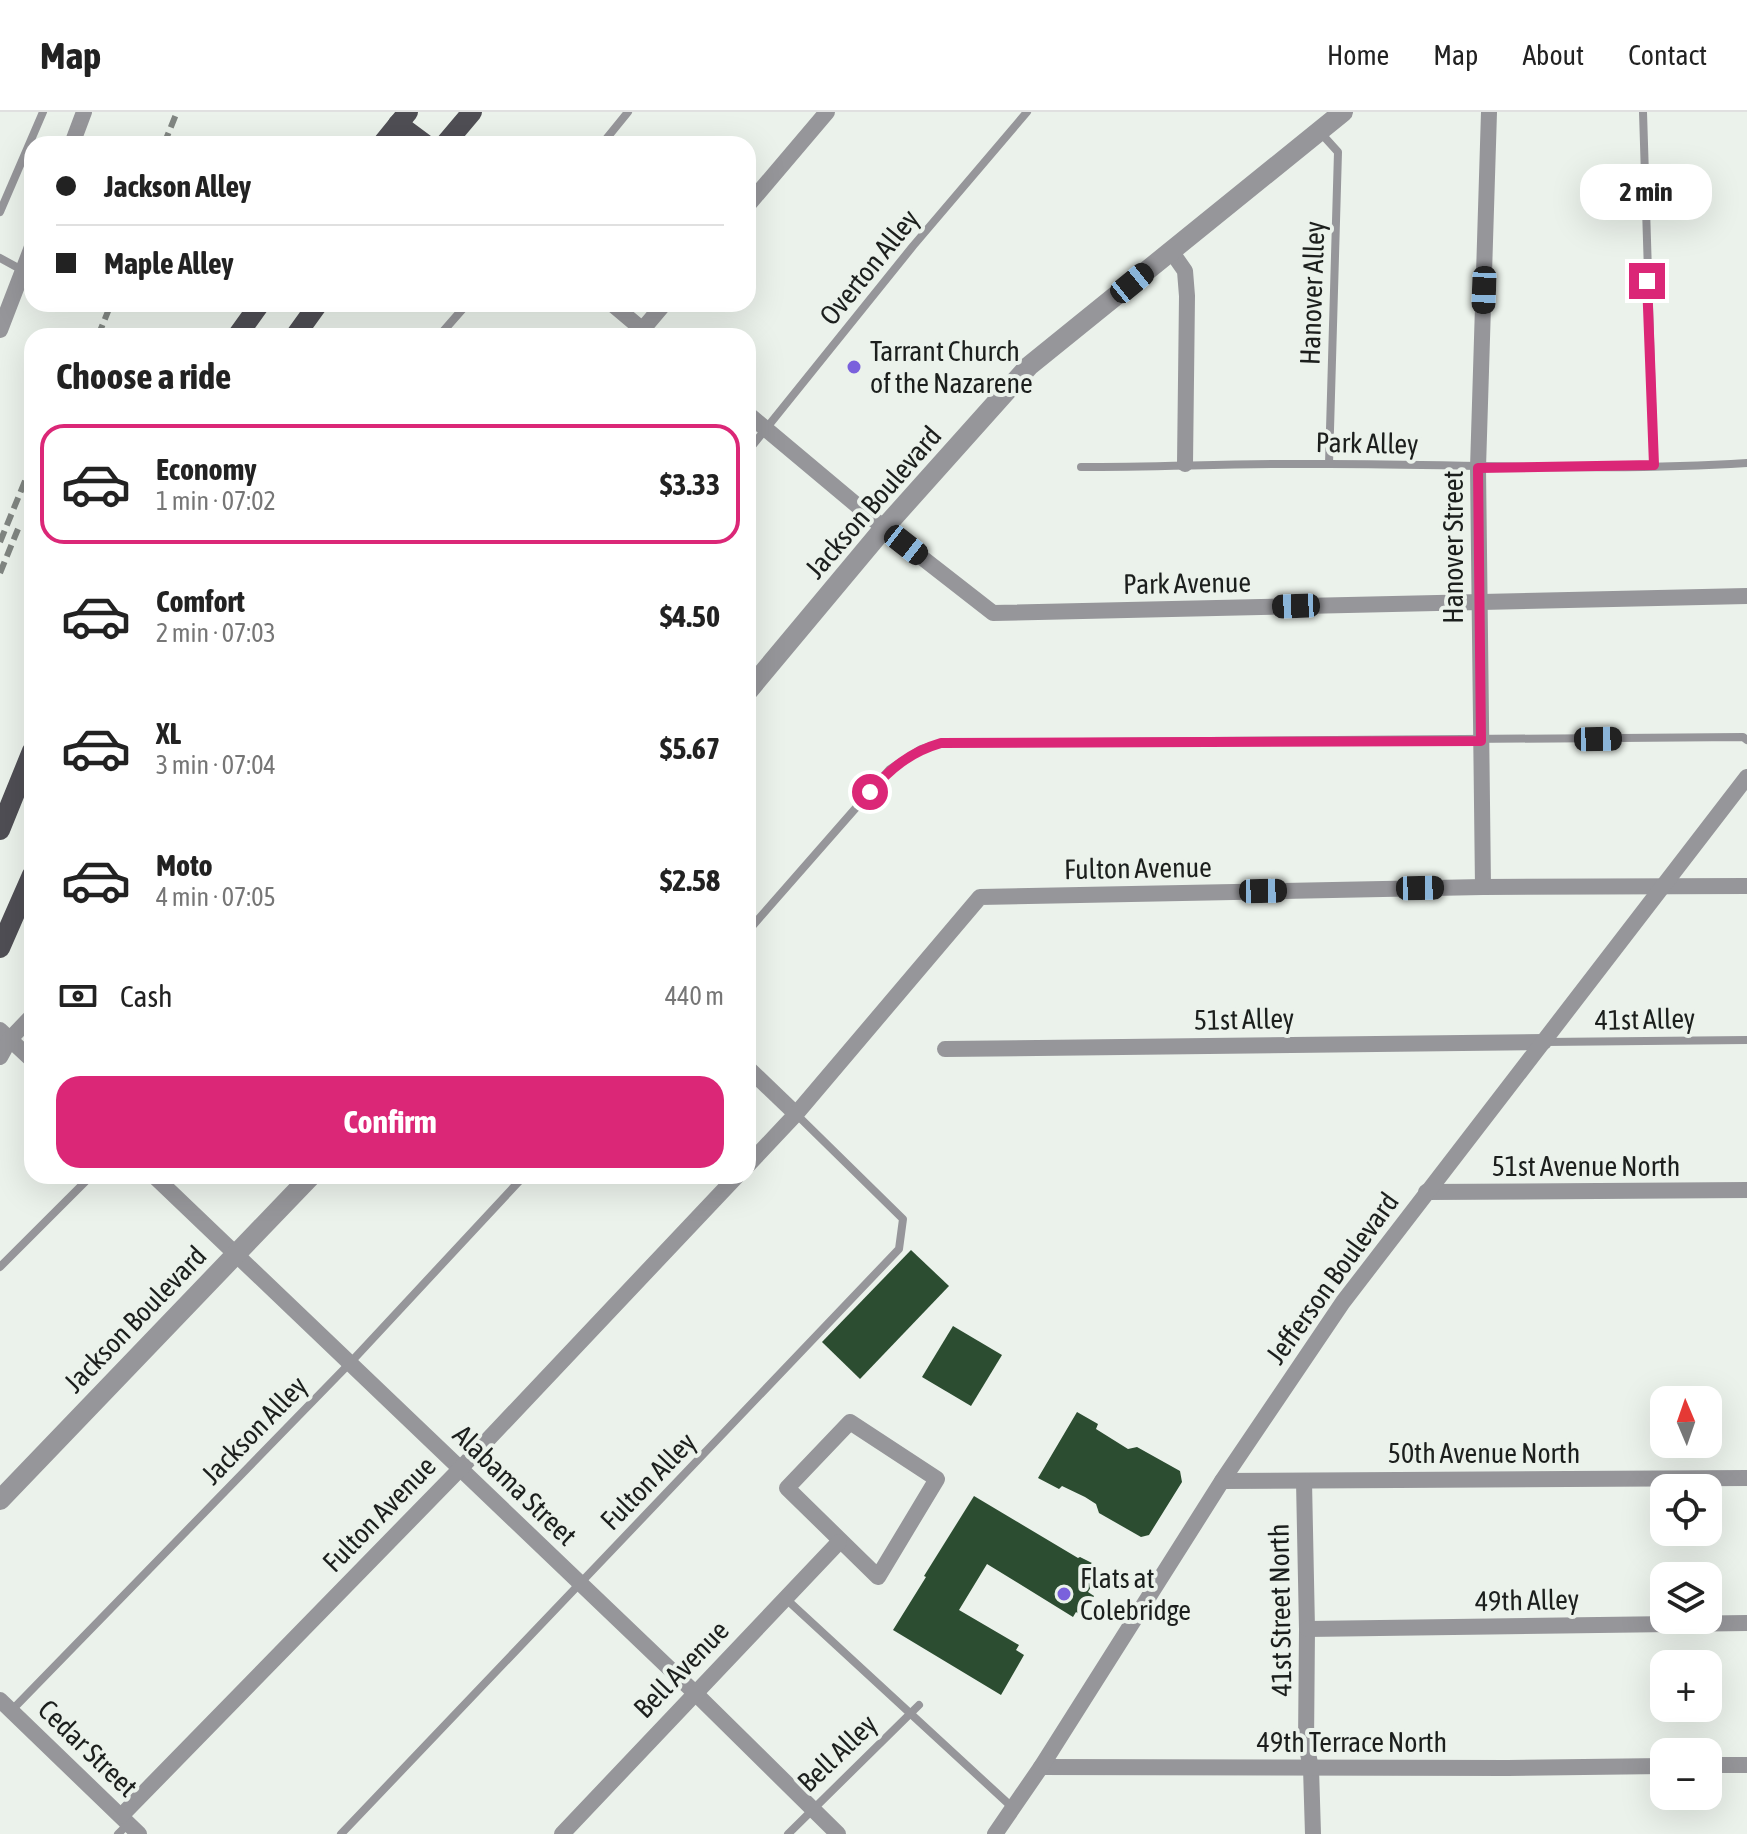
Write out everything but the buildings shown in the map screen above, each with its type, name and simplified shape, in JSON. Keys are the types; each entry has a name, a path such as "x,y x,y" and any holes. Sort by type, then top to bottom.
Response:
{"main road":[{"path":"452,136 472,112"},
{"path":"388,136 403,118 418,136"},
{"path":"0,830 24,771"},
{"path":"0,948 24,893"}],"street":[{"path":"75,136 84,112"},
{"path":"756,196 827,112"},
{"name":"Jackson Boulevard","path":"756,681 884,528 1029,366 1343,112"},
{"name":"Hanover Street","path":"1483,887 1478,468 1489,112"},
{"path":"1171,251 1185,271 1187,296 1185,464"},
{"path":"0,328 23,270"},
{"path":"620,312 637,328"},
{"name":"Park Avenue","path":"756,420 884,528 993,613 1747,596"},
{"name":"Jefferson Boulevard","path":"995,1834 1041,1767 1222,1481 1343,1302 1747,777"},
{"name":"Fulton Avenue","path":"756,1156 796,1114 980,897 1483,887 1747,886"},
{"path":"0,1057 5,1034 24,1021"},
{"path":"5,1034 24,1052"},
{"name":"51st Alley","path":"945,1049 1544,1042"},
{"path":"756,1076 796,1114"},
{"name":"Alabama Street","path":"163,1184 694,1692 838,1834"},
{"name":"Jackson Boulevard","path":"0,1500 303,1184"},
{"name":"Fulton Avenue","path":"126,1827 729,1184"},
{"name":"51st Avenue North","path":"1426,1192 1747,1190"},
{"path":"850,1422 937,1479 878,1577 839,1542 787,1488 850,1422"},
{"name":"50th Avenue North","path":"1222,1481 1747,1478"},
{"name":"41st Street North","path":"1304,1481 1306,1744 1311,1768 1313,1834"},
{"name":"Bell Avenue","path":"562,1834 839,1542"},
{"name":"49th Alley","path":"1307,1629 1747,1623"},
{"name":"Cedar Street","path":"6,1705 126,1827"},
{"path":"1722,1765 1747,1765"},
{"name":"49th Terrace North","path":"1041,1767 1650,1766"}],"lane":[{"path":"33,136 43,112"},
{"path":"608,136 628,112"},
{"name":"Overton Alley","path":"756,442 913,246 1027,112"},
{"path":"1643,112 1654,465"},
{"name":"Hanover Alley","path":"1319,131 1338,152 1329,464"},
{"path":"0,212 24,156"},
{"path":"0,258 23,270"},
{"path":"446,328 460,312"},
{"name":"Park Alley","path":"1081,467 1329,464 1478,468 1747,463"},
{"path":"756,922 890,769 921,749 941,743 1743,737 1747,740"},
{"name":"41st Alley","path":"1544,1042 1747,1040"},
{"name":"Fulton Alley","path":"341,1834 899,1249 903,1219 796,1114"},
{"path":"0,1267 83,1184"},
{"name":"Jackson Alley","path":"6,1705 350,1363 517,1184"},
{"path":"785,1598 1013,1808"},
{"name":"Bell Alley","path":"788,1834 919,1705"}],"railway":[{"path":"167,136 177,112"},
{"path":"101,328 108,312"},
{"path":"0,542 24,484"},
{"path":"0,573 18,529"}],"place":[{"name":"Tarrant Church of the Nazarene","path":"854,367"},
{"name":"Flats at Colebridge","path":"1064,1594"}],"route":[{"path":"870,792 890,769 921,749 941,743 1481,741 1478,468 1654,465 1647,281"}]}
